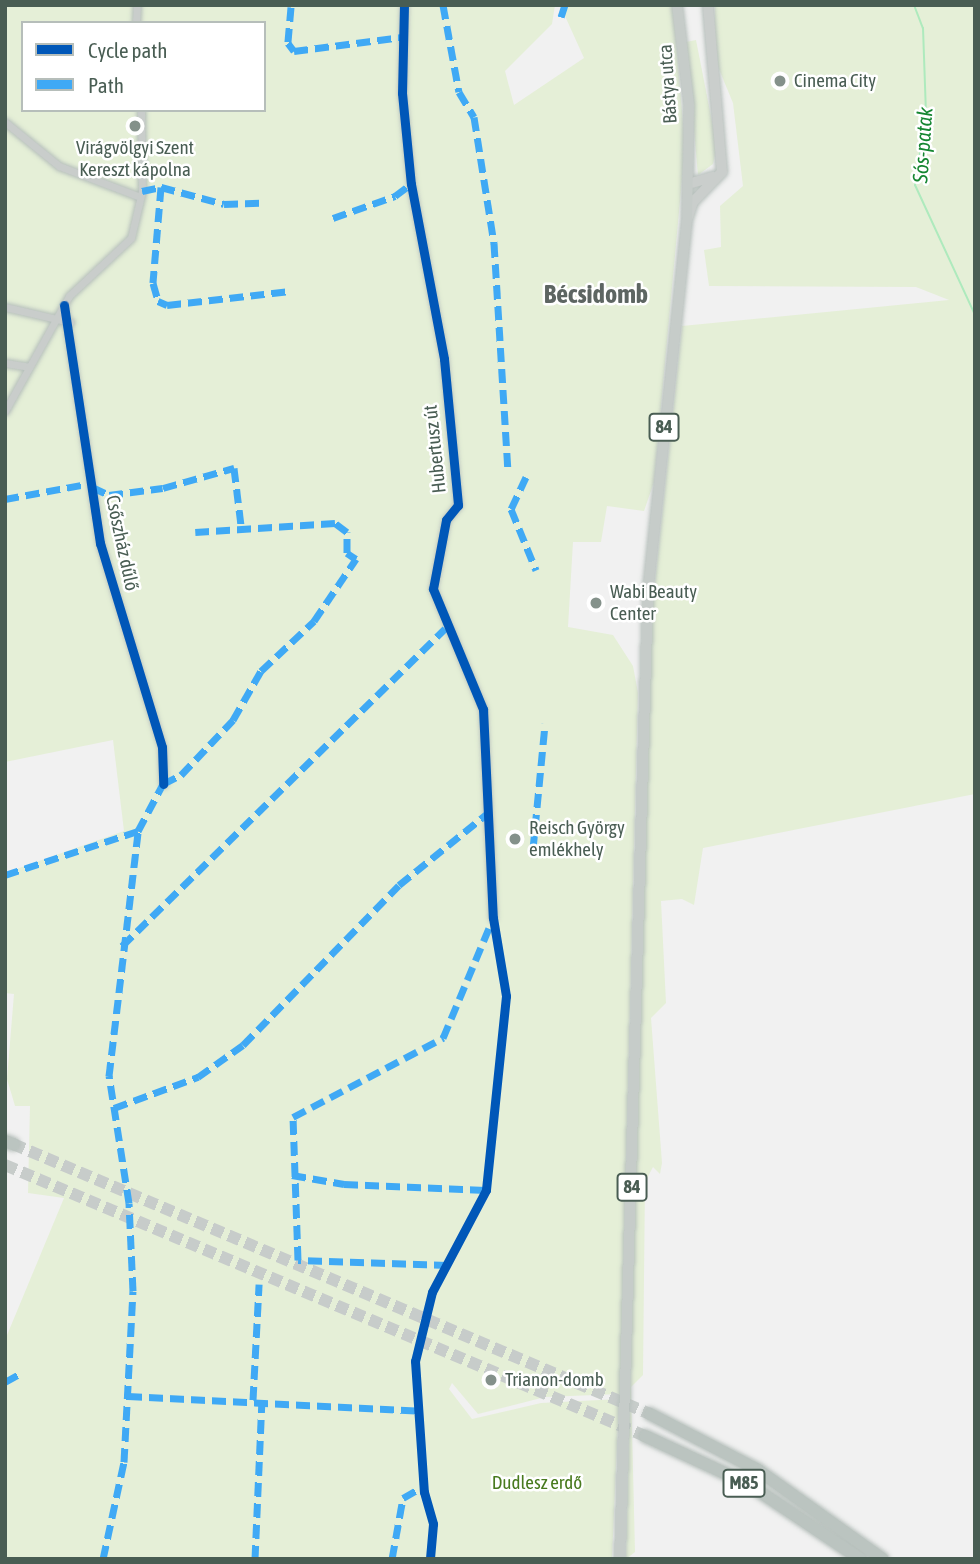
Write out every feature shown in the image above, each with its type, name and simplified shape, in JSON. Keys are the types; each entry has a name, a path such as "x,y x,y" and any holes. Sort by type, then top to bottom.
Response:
{"highway":[{"name":"M85","path":"650,1414 758,1470 883,1559"},
{"name":"M85","path":"645,1436 750,1485 860,1559"}],"main road":[{"name":"Bástya utca","path":"677,5 688,85 689,161"},
{"name":"84","path":"620,1559 648,590 687,221 689,161"}],"street":[{"name":"Hubertusz út","path":"404,5 402,93 411,184 444,359 458,505 446,520 433,589 483,709 493,918"},
{"path":"687,221 693,202 722,166 708,5"},
{"path":"5,411 64,305 127,245 141,197 141,112"},
{"path":"5,122 59,166 141,197"},
{"path":"689,161 693,177 707,186"},
{"path":"688,184 707,186"},
{"name":"Csőszház dűlő","path":"64,305 70,322 100,543 162,747 163,784"},
{"path":"5,307 70,322"},
{"path":"5,363 29,367"}],"green space":[{"name":"Dudlesz erdő","path":"5,5 555,5 552,24 505,71 514,105 584,58 560,5 673,5 685,147 654,482 644,511 607,506 601,542 573,542 568,627 613,635 633,666 638,693 620,1394 545,1397 478,1414 452,1383 449,1389 472,1419 541,1403 619,1399 612,1559 5,1559 5,1340 64,1198 28,1193 30,1106 15,1106 7,1079 14,994 5,993 5,873 124,831 113,740 5,762"},
{"path":"715,5 975,5 975,794 703,848 694,905 682,899 661,901 666,1003 651,1018 662,1163 660,1174 653,1167 645,1182 643,1375 631,1387 635,1552 626,1559 648,649 682,326 949,300 916,287 709,286 704,250 721,247 720,206 743,186 733,103 714,57"},
{"path":"696,40 717,147 713,164 698,175 686,42"}],"waterway":[{"name":"Sós-patak","path":"914,5 923,28 926,114 915,185 975,315"}],"tunnel":[{"path":"13,1144 650,1414"},
{"path":"5,1165 645,1436"}],"marked path":[{"path":"443,5 459,92 474,117 494,243 508,472"},
{"path":"561,17 565,5"},
{"path":"291,7 288,43 294,51 402,37"},
{"path":"333,218 395,196 411,184"},
{"path":"161,187 153,283 158,301 167,305 290,291"},
{"path":"142,191 161,187 224,204 260,203"},
{"path":"92,487 109,495 163,488 234,468 241,525"},
{"path":"526,477 511,509 536,570"},
{"path":"5,499 92,483"},
{"path":"103,1559 124,1462 133,1291 129,1203 109,1076 138,831 163,784 181,775 233,720 261,671 314,621 356,559 347,553 347,532 335,523 195,532"},
{"path":"122,946 445,629"},
{"path":"533,849 545,724"},
{"path":"114,1108 198,1077 243,1045 399,885 489,812"},
{"path":"5,875 138,831"},
{"path":"448,1265 298,1260 293,1117 443,1038 491,923"},
{"path":"292,1175 344,1184 486,1190"},
{"path":"253,1400 259,1284"},
{"path":"5,1382 21,1373"},
{"path":"128,1396 421,1411"},
{"path":"255,1559 262,1401"},
{"path":"392,1559 403,1498 424,1486"}],"cycle path":[{"path":"404,5 402,93 411,184 444,359 458,505 446,520 433,589 483,709 493,918 506,996 486,1190 432,1292 415,1361 424,1492 433,1524 430,1559"},
{"path":"64,305 100,543 162,747 163,784"}],"place":[{"name":"Cinema City","path":"780,81"},
{"name":"Virágvölgyi Szent Kereszt kápolna","path":"135,126"},
{"name":"Wabi Beauty Center","path":"596,603"},
{"name":"Reisch György emlékhely","path":"515,839"},
{"name":"Trianon-domb","path":"491,1380"}],"district":[{"name":"Bécsidomb","path":"596,295"}]}
